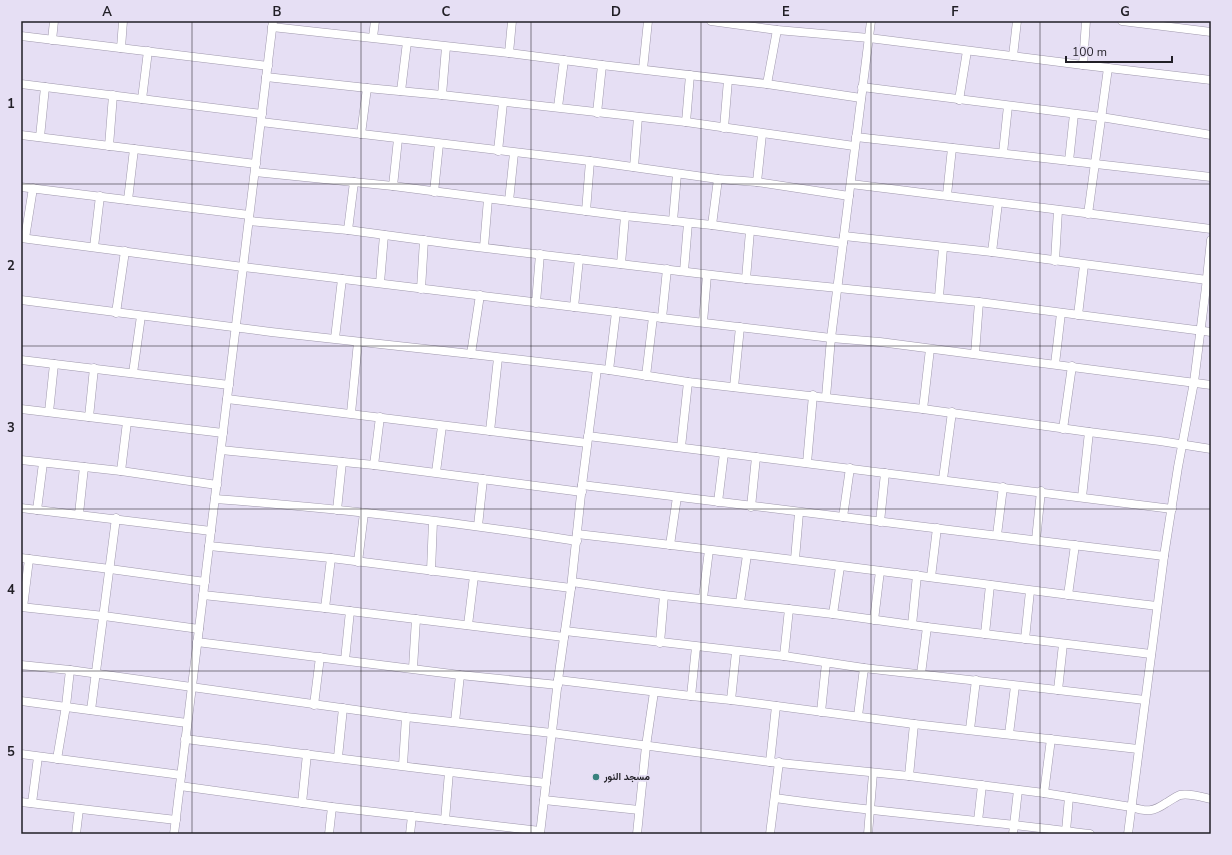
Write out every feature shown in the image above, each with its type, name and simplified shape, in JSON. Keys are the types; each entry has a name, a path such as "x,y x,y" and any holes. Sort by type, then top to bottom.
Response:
{"street":[{"path":"52,40 54,21"},
{"path":"121,48 124,21"},
{"path":"374,37 375,21"},
{"path":"509,53 512,21"},
{"path":"643,69 648,21"},
{"path":"711,21 777,30 869,38 1211,80"},
{"path":"826,397 831,338 851,184 854,146 871,21"},
{"path":"1013,56 1016,21"},
{"path":"1083,65 1086,21"},
{"path":"1122,21 1152,23 1211,32"},
{"path":"174,834 273,24 446,47 509,53 767,84 861,98"},
{"path":"767,84 777,30"},
{"path":"21,36 268,66"},
{"path":"401,91 408,42"},
{"path":"442,95 446,47"},
{"path":"959,100 967,51"},
{"path":"142,99 148,52"},
{"path":"558,107 564,60"},
{"path":"598,113 602,65"},
{"path":"1088,214 1108,68"},
{"path":"686,122 690,75"},
{"path":"266,77 442,95 503,103 558,107 598,113 686,122 854,146"},
{"path":"724,128 728,80"},
{"path":"21,84 262,114"},
{"path":"40,137 45,87"},
{"path":"862,87 1101,117 1211,135"},
{"path":"361,134 367,88"},
{"path":"109,146 113,95"},
{"path":"498,150 503,103"},
{"path":"1003,153 1008,106"},
{"path":"1069,161 1074,114"},
{"path":"634,167 638,117"},
{"path":"261,122 590,161 718,179 757,182 849,196"},
{"path":"757,182 762,134"},
{"path":"21,135 134,149 354,182 626,216 712,225 750,231 992,252 1055,260 1208,285"},
{"path":"856,137 1211,177"},
{"path":"393,186 398,139"},
{"path":"434,192 439,144"},
{"path":"947,195 952,148"},
{"path":"128,200 134,149"},
{"path":"509,201 514,153"},
{"path":"586,210 590,161"},
{"path":"673,221 677,174"},
{"path":"712,225 718,179"},
{"path":"348,230 354,182"},
{"path":"851,184 1211,229"},
{"path":"21,187 100,196 249,218 484,248 579,258 708,275 939,297 1211,332"},
{"path":"33,188 23,238 125,250 243,267 831,338 930,348 1211,384"},
{"path":"94,247 100,196"},
{"path":"484,248 488,199"},
{"path":"992,252 998,203"},
{"path":"1055,260 1058,210"},
{"path":"621,264 626,216"},
{"path":"684,272 688,223"},
{"path":"746,279 750,231"},
{"path":"380,283 384,235"},
{"path":"421,288 424,240"},
{"path":"1128,834 1144,700 1164,556 1182,444 1194,382 1208,285 1211,240"},
{"path":"939,297 943,248"},
{"path":"116,312 125,250"},
{"path":"536,303 540,254"},
{"path":"574,307 579,258"},
{"path":"1078,315 1084,265"},
{"path":"662,318 667,270"},
{"path":"703,322 708,275"},
{"path":"335,338 342,279"},
{"path":"471,354 480,295"},
{"path":"21,300 236,328 609,370 688,382 952,412 1211,449"},
{"path":"975,354 979,302"},
{"path":"609,370 616,312"},
{"path":"1055,364 1061,313"},
{"path":"133,373 141,316"},
{"path":"646,376 653,317"},
{"path":"734,387 740,327"},
{"path":"351,413 358,342"},
{"path":"923,409 930,348"},
{"path":"490,431 498,358"},
{"path":"21,360 229,385"},
{"path":"49,412 54,364"},
{"path":"1063,429 1072,366"},
{"path":"89,417 94,368"},
{"path":"180,786 332,807 540,832 558,682 572,585 582,488 597,369"},
{"path":"681,447 688,382"},
{"path":"807,463 813,395"},
{"path":"227,399 351,413 442,426 681,447 756,458 943,479 1172,509"},
{"path":"21,408 223,433"},
{"path":"943,479 952,412"},
{"path":"374,465 380,417"},
{"path":"121,471 127,422"},
{"path":"436,472 442,426"},
{"path":"1082,497 1089,432"},
{"path":"221,450 374,465 483,479 677,497 799,513 997,535 1164,556"},
{"path":"718,502 724,453"},
{"path":"751,507 756,458"},
{"path":"21,460 121,471 216,485"},
{"path":"337,510 342,462"},
{"path":"37,510 43,463"},
{"path":"79,514 84,468"},
{"path":"843,517 850,468"},
{"path":"880,522 885,473"},
{"path":"478,526 483,479"},
{"path":"997,535 1003,487"},
{"path":"1036,540 1041,492"},
{"path":"670,545 677,497"},
{"path":"215,499 337,510 577,537 670,545 747,555 795,559 840,567 917,575 1030,591 1157,606"},
{"path":"21,508 116,518 211,531"},
{"path":"358,562 364,513"},
{"path":"795,559 799,513"},
{"path":"91,710 116,518"},
{"path":"430,571 433,521"},
{"path":"930,577 937,528"},
{"path":"1068,595 1075,545"},
{"path":"209,546 331,558 474,576 740,602 927,627 1150,654"},
{"path":"703,598 709,550"},
{"path":"740,602 747,555"},
{"path":"325,608 331,558"},
{"path":"199,629 22,607 25,559 205,582"},
{"path":"833,614 840,567"},
{"path":"874,620 880,571"},
{"path":"912,625 917,575"},
{"path":"468,625 474,576"},
{"path":"985,634 990,585"},
{"path":"1025,639 1030,591"},
{"path":"203,594 468,625 660,642 736,652 784,656 864,668 1144,700"},
{"path":"660,642 664,594"},
{"path":"784,656 789,609"},
{"path":"345,660 350,611"},
{"path":"413,668 416,619"},
{"path":"921,674 927,627"},
{"path":"197,642 460,675 558,682 731,700 914,724 970,729 1138,749"},
{"path":"1058,690 1063,644"},
{"path":"691,696 696,647"},
{"path":"731,700 736,652"},
{"path":"314,705 320,657"},
{"path":"821,712 826,663"},
{"path":"21,665 70,670 406,717 552,733 770,762 909,776 1044,793 1132,807 1142,810 1157,809 1174,798 1186,794 1211,799"},
{"path":"858,716 864,668"},
{"path":"57,758 66,706 70,670"},
{"path":"455,722 460,675"},
{"path":"970,729 976,680"},
{"path":"1009,734 1015,686"},
{"path":"639,834 639,810 654,692"},
{"path":"21,701 188,723"},
{"path":"770,762 776,706"},
{"path":"338,757 343,708"},
{"path":"403,766 406,717"},
{"path":"909,776 914,724"},
{"path":"185,739 546,783"},
{"path":"1044,793 1051,739"},
{"path":"21,754 181,775"},
{"path":"302,803 307,754"},
{"path":"32,803 38,756"},
{"path":"770,834 779,762"},
{"path":"445,820 449,772"},
{"path":"868,834 873,773"},
{"path":"978,821 982,785"},
{"path":"1013,834 1018,790"},
{"path":"1066,831 1069,797"},
{"path":"775,798 832,806 1015,824 1090,834"},
{"path":"544,800 639,810"},
{"path":"21,802 176,820"},
{"path":"329,834 332,807"},
{"path":"76,834 79,809"},
{"path":"410,834 412,816"}],"place":[{"name":"مسجد النور","path":"596,777"}]}
